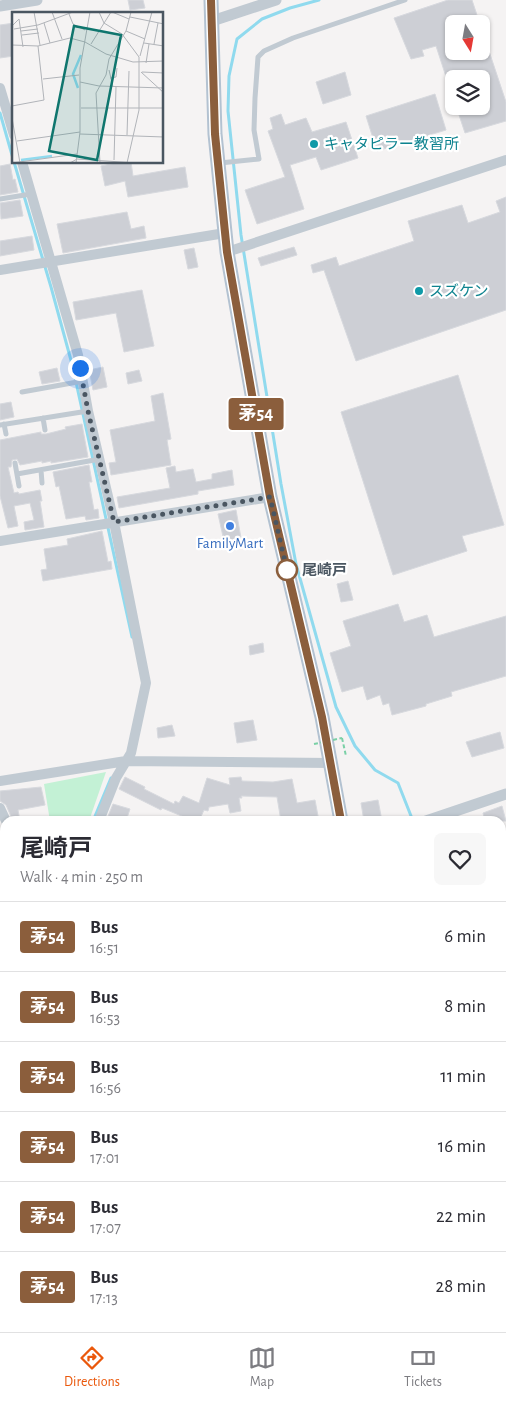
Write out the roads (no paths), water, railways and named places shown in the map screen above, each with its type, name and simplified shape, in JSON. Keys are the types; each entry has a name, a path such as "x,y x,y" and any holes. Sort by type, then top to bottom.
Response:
{"main road":[{"path":"211,0 215,134 227,252 270,497 322,717 340,816"}],"street":[{"path":"0,6 37,0"},
{"path":"212,21 276,0"},
{"path":"0,88 12,128"},
{"path":"227,252 506,160"},
{"path":"23,164 78,355 88,411 100,459 109,523 146,683 131,753 116,778 101,816"},
{"path":"0,270 225,233"},
{"path":"0,541 270,497"},
{"path":"0,781 126,761 331,763"},
{"path":"441,816 506,794"}],"lane":[{"path":"218,163 259,159 254,130 255,98 258,57 264,51 293,38 405,0"},
{"path":"0,199 31,194"},
{"path":"22,392 83,381"},
{"path":"6,434 2,424 88,411"},
{"path":"43,418 45,430"},
{"path":"17,474 100,459"},
{"path":"15,463 19,486"},
{"path":"41,470 42,483"}],"waterway":[{"path":"319,0 290,8 262,19 237,39 229,76 228,111 241,235 281,484 296,564 336,707 355,746 375,770 398,783 411,816"},
{"path":"0,113 12,155"},
{"path":"15,164 72,364 132,637"},
{"path":"95,816 111,778"}],"place":[{"name":"キャタピラー教習所","path":"314,144"},
{"name":"スズケン","path":"419,291"},
{"name":"FamilyMart","path":"230,526"},
{"name":"尾崎戸","path":"287,570"}]}
